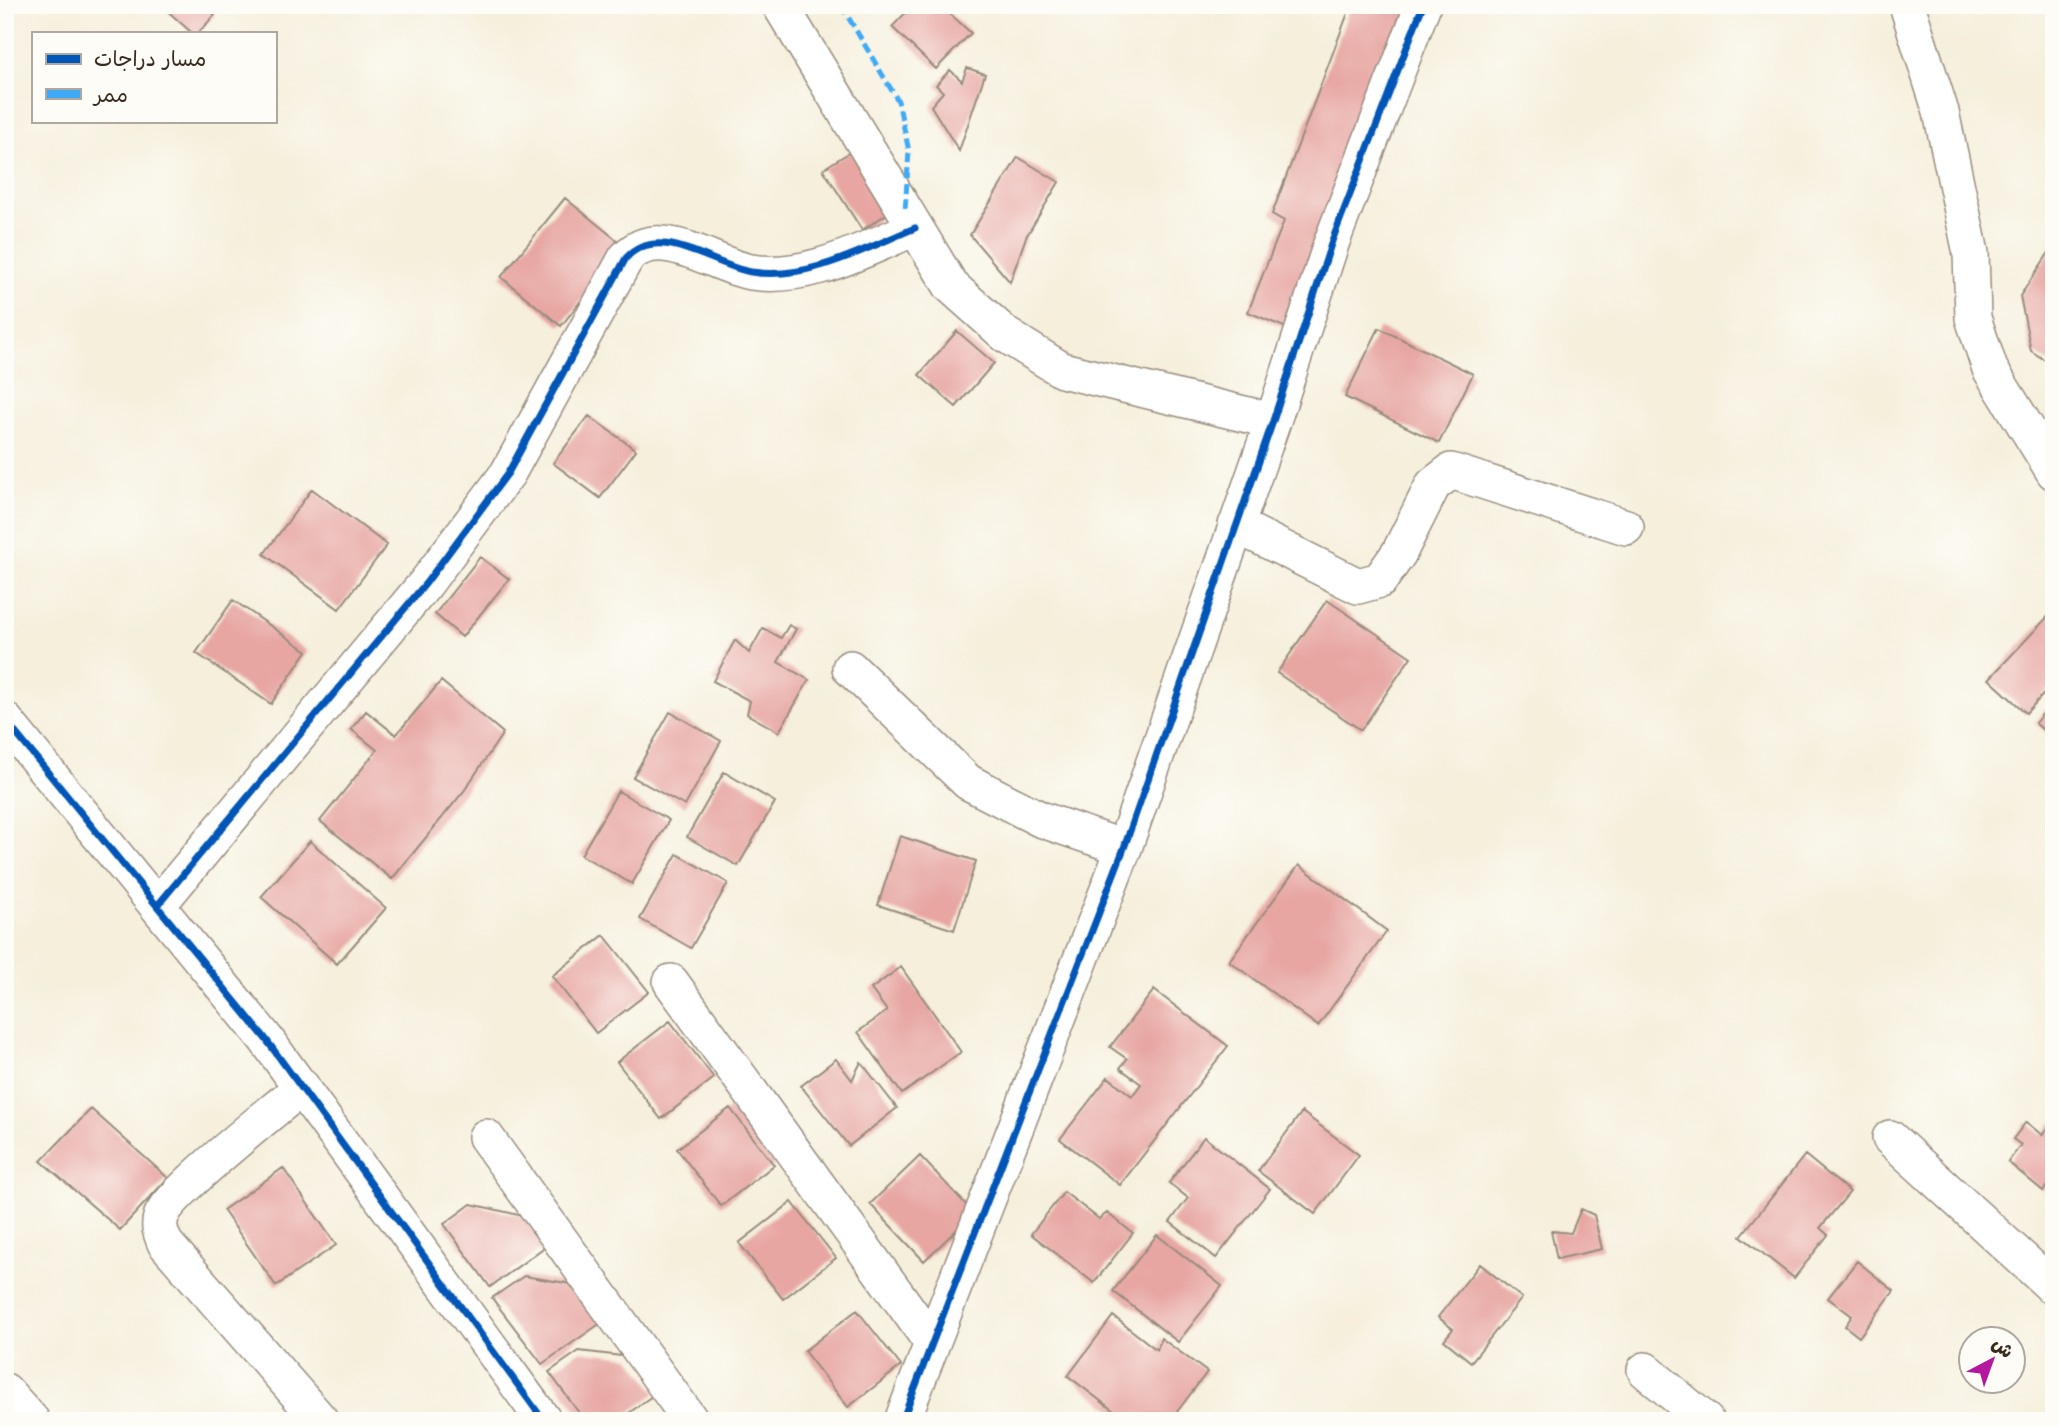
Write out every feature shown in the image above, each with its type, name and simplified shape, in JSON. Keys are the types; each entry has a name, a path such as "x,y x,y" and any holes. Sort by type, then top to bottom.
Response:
{"street":[{"path":"780,5 951,286 1006,335 1062,370 1273,421"},
{"path":"902,1421 1124,848 1273,421 1332,240 1423,5"},
{"path":"1907,5 1941,112 1971,253 1973,318 1990,369 2054,472"},
{"path":"157,906 417,594 508,472 626,258 636,247 666,243 735,269 771,273 822,266 915,228"},
{"path":"1236,525 1358,586 1380,580 1399,554 1433,485 1451,471 1626,527"},
{"path":"850,668 968,782 1040,819 1124,848"},
{"path":"5,720 302,1087 544,1421"},
{"path":"671,982 932,1343"},
{"path":"302,1087 181,1191 162,1214 159,1229 165,1243 321,1421"},
{"path":"486,1137 691,1421"},
{"path":"1891,1138 2054,1288"},
{"path":"1645,1370 1706,1421"},
{"path":"5,1391 32,1421"}],"building":[{"path":"161,5 204,5 215,15 199,32 191,32"},
{"path":"913,5 954,5 948,12 971,33 936,69 892,27"},
{"path":"1351,5 1423,5 1296,332 1248,312 1284,221 1272,214"},
{"path":"967,68 985,74 959,151 931,106 943,92 936,85 950,70 962,81"},
{"path":"866,142 905,202 862,230 823,169"},
{"path":"1018,157 1059,182 1026,237 1010,282 970,235"},
{"path":"565,198 624,246 561,326 501,277"},
{"path":"2050,251 2054,253 2054,366 2031,351 2020,296"},
{"path":"1379,328 1473,374 1439,443 1345,397"},
{"path":"957,331 994,363 956,407 919,375"},
{"path":"589,416 636,450 600,498 553,463"},
{"path":"312,489 387,545 339,609 264,554"},
{"path":"480,557 509,579 462,637 435,614"},
{"path":"233,600 307,651 271,704 196,653"},
{"path":"1327,600 1411,657 1361,730 1277,673"},
{"path":"2054,610 2054,683 2026,713 1989,679"},
{"path":"789,625 796,629 778,662 809,680 779,732 747,714 750,701 713,681 735,640 749,653 763,628 781,638"},
{"path":"441,681 503,733 464,791 392,879 320,821 377,750 351,729 366,711 396,735"},
{"path":"2054,700 2054,739 2035,723"},
{"path":"670,712 721,741 685,806 633,777"},
{"path":"724,772 775,802 738,866 687,837"},
{"path":"618,791 669,820 632,884 581,855"},
{"path":"900,836 976,861 954,930 878,905"},
{"path":"310,841 386,908 337,964 261,897"},
{"path":"677,854 728,883 691,948 640,919"},
{"path":"1299,865 1387,931 1318,1026 1229,961"},
{"path":"604,935 649,992 596,1033 552,976"},
{"path":"901,967 961,1052 902,1094 858,1032 887,1011 871,989"},
{"path":"1154,990 1228,1046 1120,1185 1060,1139 1108,1077 1132,1096 1141,1084 1120,1068 1127,1059 1110,1047"},
{"path":"670,1021 714,1078 661,1119 617,1062"},
{"path":"836,1059 852,1080 861,1062 897,1108 849,1146 801,1086"},
{"path":"730,1108 774,1165 721,1206 677,1149"},
{"path":"91,1109 168,1178 120,1230 41,1161"},
{"path":"1302,1112 1359,1155 1315,1214 1258,1171"},
{"path":"2054,1120 2054,1177 2043,1191 2008,1162 2021,1145 2013,1139 2026,1122 2042,1135"},
{"path":"1204,1137 1270,1189 1216,1258 1170,1222 1188,1198 1169,1183"},
{"path":"1805,1155 1850,1192 1820,1228 1828,1235 1794,1278 1741,1236"},
{"path":"920,1156 974,1213 924,1261 870,1204"},
{"path":"283,1168 336,1245 276,1286 223,1210"},
{"path":"1064,1192 1099,1219 1107,1213 1133,1233 1094,1283 1031,1234"},
{"path":"792,1202 836,1258 783,1299 739,1243"},
{"path":"471,1204 523,1216 546,1246 490,1287 444,1224"},
{"path":"1581,1209 1594,1215 1602,1249 1557,1259 1551,1231 1571,1233"},
{"path":"1157,1235 1222,1286 1178,1342 1113,1291"},
{"path":"1857,1261 1894,1291 1859,1337 1845,1326 1852,1316 1828,1298"},
{"path":"1480,1264 1522,1298 1471,1362 1444,1340 1453,1329 1438,1317"},
{"path":"524,1276 578,1285 601,1323 542,1364 492,1298"},
{"path":"857,1310 901,1366 848,1407 804,1351"},
{"path":"1113,1316 1157,1350 1161,1338 1207,1372 1170,1421 1127,1421 1068,1376"},
{"path":"579,1351 630,1357 656,1393 618,1421 585,1421 549,1372"}],"marked path":[{"path":"841,5 898,101 909,151 905,211"}],"cycle path":[{"path":"902,1421 1124,848 1273,421 1332,241 1423,5"},
{"path":"157,906 426,583 508,473 626,258 639,248 654,244 670,245 751,272 793,272 856,254 915,228"},
{"path":"5,720 265,1038 544,1421"}]}
